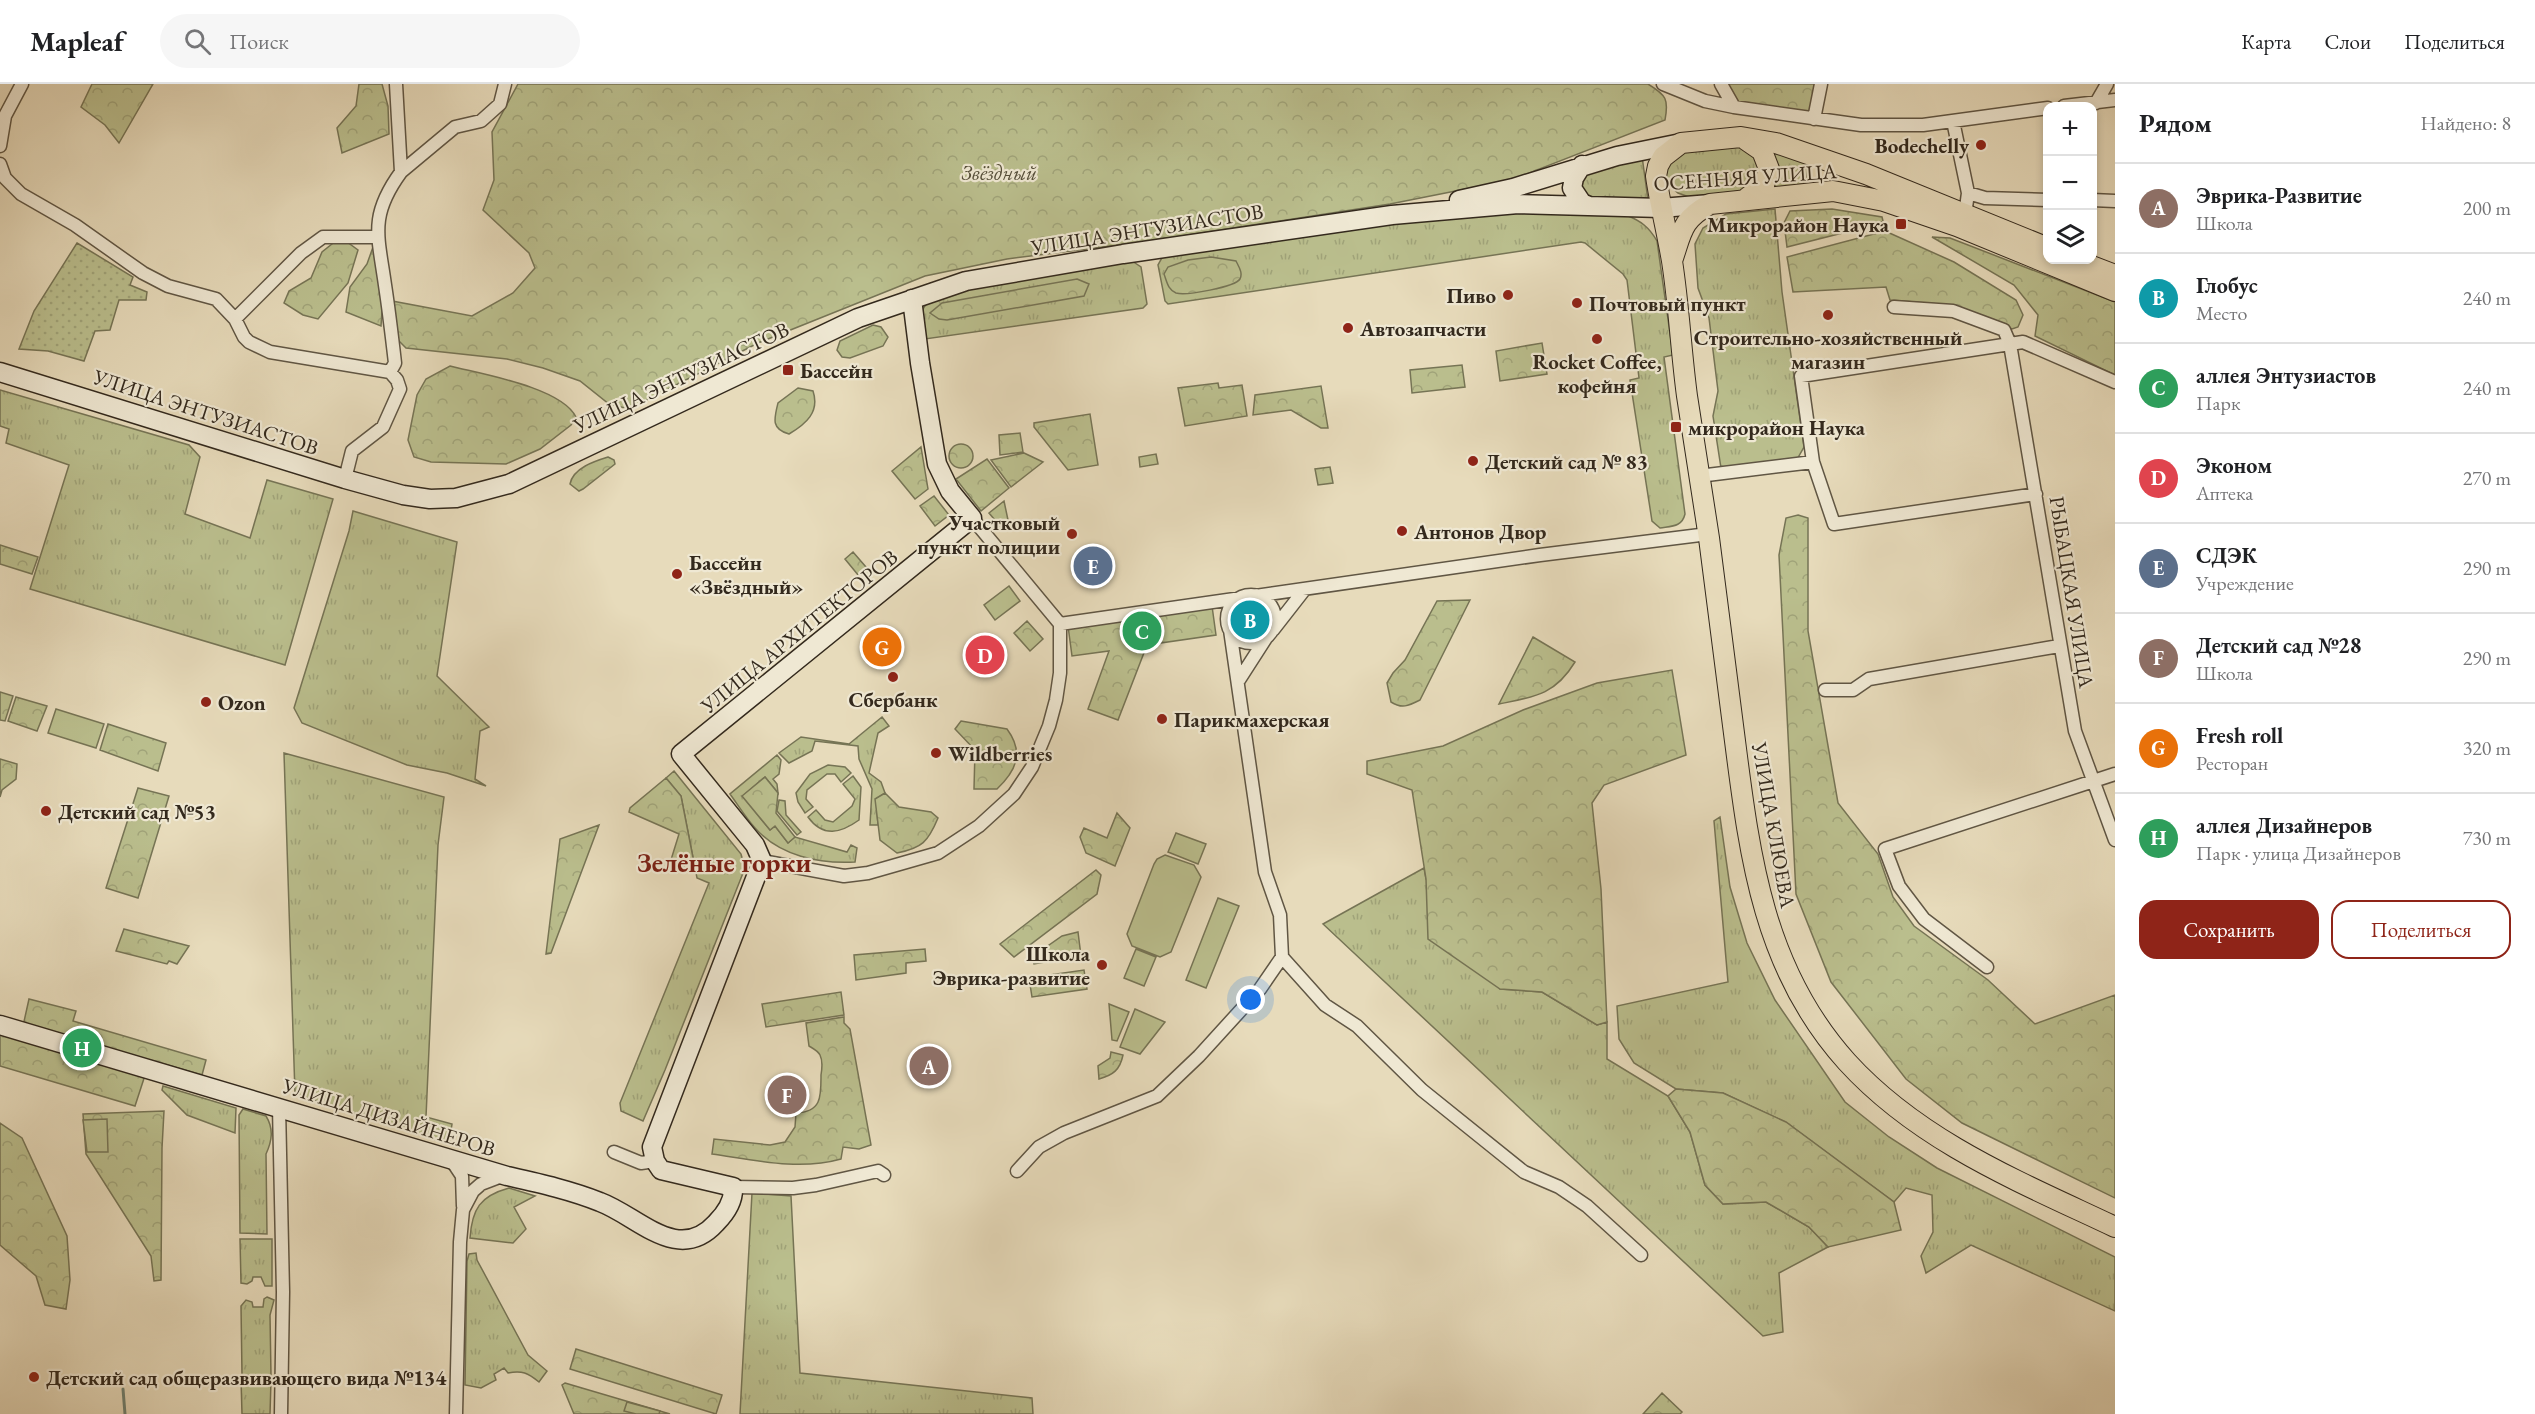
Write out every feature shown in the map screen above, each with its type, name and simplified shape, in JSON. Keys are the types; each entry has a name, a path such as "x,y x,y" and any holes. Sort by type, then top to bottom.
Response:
{"main road":[{"name":"ОСЕННЯЯ УЛИЦА","path":"1681,143 1741,137 1813,154 2043,246"},
{"path":"1741,137 1762,151 1769,169 1764,184 1747,198"},
{"name":"УЛИЦА ЭНТУЗИАСТОВ","path":"1392,215 1513,188 1582,165 1681,143"},
{"name":"УЛИЦА КЛЮЕВА","path":"1681,143 1671,149 1658,166 1656,176 1672,261 1746,827 1770,931 1784,966 1821,1029 1847,1062 1878,1093 1913,1121 1988,1167 2115,1227"},
{"path":"1582,165 1574,178 1572,188 1582,203 1589,206"},
{"name":"ОСЕННЯЯ УЛИЦА","path":"1612,207 1661,208 1833,191 1884,201 1957,226 2115,291"},
{"name":"УЛИЦА ЭНТУЗИАСТОВ","path":"0,372 345,479 404,495 430,499 456,498 492,490 858,318 937,289 997,274 1392,215 1518,204 1612,207"},
{"name":"УЛИЦА КЛЮЕВА","path":"1672,261 1687,219 1710,204"},
{"path":"2086,264 2115,275"},
{"path":"912,299 937,464 950,490 972,519"},
{"name":"УЛИЦА АРХИТЕКТОРОВ","path":"762,861 754,845 681,754 972,519"},
{"path":"733,1186 661,1170 655,1161 652,1147 762,861"},
{"name":"УЛИЦА ДИЗАЙНЕРОВ","path":"0,1025 603,1203 662,1236 692,1239 711,1229 731,1202 733,1186"}],"street":[{"path":"0,146 5,116 22,84"},
{"path":"396,84 401,172"},
{"path":"390,372 395,363 376,237 386,192 401,172 455,127 481,122 500,104 505,84"},
{"path":"1664,84 1705,101 1734,108 1861,125 1923,124 2043,109"},
{"path":"1721,84 1734,108"},
{"path":"1814,119 1821,84"},
{"path":"2097,102 2107,84"},
{"path":"2097,103 2115,100"},
{"path":"1953,121 1968,193 1965,215"},
{"path":"0,164 5,178 21,194 75,225 143,273 168,285 216,299 235,319 249,342 270,352 390,372 397,380 400,389 390,415 383,427 352,451 345,479"},
{"path":"1968,193 1985,198 2043,200"},
{"path":"2097,200 2115,201"},
{"path":"235,319 301,253 323,237 376,237"},
{"path":"1894,307 1953,311 2004,330 2010,344"},
{"path":"2037,494 1834,524 1813,462 1801,376 2023,342 2115,382"},
{"name":"РЫБАЦКАЯ УЛИЦА","path":"2010,344 2075,731 2115,840"},
{"path":"1699,476 1813,462"},
{"path":"762,861 831,875 868,873 938,853 979,826 1014,794 1032,767 1049,726 1060,673 1060,624 972,519"},
{"path":"1060,624 1650,540 1708,534"},
{"path":"1239,680 1269,634 1305,589"},
{"path":"1228,614 1237,600 1247,596 1260,597 1270,605 1275,618 1269,634 1257,642 1246,642 1237,638 1230,630"},
{"path":"1017,1171 1039,1147 1064,1133 1157,1096 1199,1056 1260,989 1282,957 1280,915 1265,872 1227,599"},
{"path":"1825,690 1853,690 1869,679 2059,646"},
{"path":"1987,967 1923,919 1899,886 1886,849 2115,774"},
{"path":"1282,957 1325,1005 1357,1026 1422,1090 1524,1172 1559,1187 1587,1206 1641,1255"},
{"path":"279,1107 283,1292 280,1414"},
{"path":"614,1152 641,1163 655,1161"},
{"path":"449,1157 462,1176 463,1210 460,1242 456,1414"},
{"path":"733,1186 793,1188 878,1171 884,1175"},
{"path":"463,1210 468,1198 481,1184 507,1176"}],"green space":[{"path":"92,84 153,84 119,143 105,125 81,107"},
{"path":"359,84 382,84 388,106 389,134 342,153 337,128 356,106"},
{"name":"Звёздный","path":"518,84 1648,84 1665,98 1667,107 1665,120 1511,180 1390,204 1142,242 1007,259 925,276 758,343 629,409 609,404 580,381 543,368 507,359 406,348 398,340 392,301 472,316 513,293 535,268 529,253 483,210 494,180 492,132"},
{"path":"1728,84 1816,84 1811,112 1733,103"},
{"path":"1737,145 1754,153 1761,177 1748,190 1689,197 1678,193 1670,186 1666,177 1667,168 1680,151"},
{"path":"1771,151 1808,164 1806,184 1770,188"},
{"path":"1642,156 1648,200 1593,198 1584,194 1580,189 1583,176"},
{"path":"1775,209 1782,292 1804,447 1796,461 1721,468 1713,416 1718,391 1709,318 1698,288 1695,244 1703,228 1726,214"},
{"path":"1832,209 1882,217 1883,221 1787,247 1784,223 1790,211"},
{"path":"1500,212 1626,215 1644,225 1657,241 1673,355 1664,357 1685,514 1679,524 1660,528 1652,521 1630,380 1639,378 1627,280 1623,274 1585,243 1168,304 1165,301 1158,265 1163,256 1339,229"},
{"path":"1885,231 1954,262 2016,300 2023,315 2018,327 2012,329 1951,305 1890,300 1886,287 1793,292 1787,257"},
{"path":"1932,237 1950,238 2115,302 2115,375 2035,336 2038,315 2014,285"},
{"path":"337,240 347,242 358,250 348,283 318,319 303,315 284,303 289,291 311,278 322,252"},
{"path":"77,243 133,277 130,285 147,292 146,300 119,300 110,330 95,331 84,361 48,351 19,349 34,311"},
{"path":"373,247 383,297 381,326 346,312 350,287 367,264"},
{"path":"1211,257 1236,261 1241,272 1240,279 1220,288 1199,292 1181,294 1169,288 1164,274 1168,267 1188,260"},
{"path":"1132,261 1141,267 1147,304 1143,308 925,339 921,312 930,298 1029,277"},
{"path":"1077,279 1089,284 1084,296 947,320 939,319 930,313 942,303"},
{"path":"873,325 881,327 888,337 883,346 850,358 842,357 837,350 840,341"},
{"path":"1542,343 1547,374 1500,381 1496,351"},
{"path":"1462,365 1465,387 1412,393 1410,370"},
{"path":"450,366 538,390 568,407 576,417 571,425 540,449 506,464 431,462 414,457 408,440 417,395 426,379"},
{"path":"1218,383 1219,388 1242,385 1247,416 1185,426 1178,388"},
{"path":"1321,386 1328,428 1321,428 1291,410 1253,415 1255,395"},
{"path":"798,388 813,391 815,405 806,422 789,434 779,429 775,423 778,403"},
{"path":"0,390 189,445 200,457 185,514 250,538 267,480 333,499 285,665 30,589 69,465 6,443 9,429 0,426"},
{"path":"1090,414 1098,465 1068,470 1034,427 1034,423"},
{"path":"1020,433 1023,452 1000,455 999,435"},
{"path":"961,444 970,447 973,456 970,465 961,468 952,465 949,456 952,447"},
{"path":"921,447 928,489 915,499 892,471"},
{"path":"1024,453 1043,462 1011,487 991,460"},
{"path":"1156,454 1158,464 1140,467 1139,457"},
{"path":"608,457 614,460 615,464 583,489 579,491 570,484 580,469"},
{"path":"987,459 1009,488 981,511 956,479"},
{"path":"1330,467 1333,483 1318,485 1315,469"},
{"path":"934,496 949,515 935,526 920,506"},
{"path":"1004,501 1008,520 1000,526 989,513"},
{"path":"353,511 457,542 437,676 489,727 480,731 475,779 486,786 447,773 407,765 302,723 294,708 349,531"},
{"path":"1798,515 1808,518 1808,631 1838,803 1878,854 1893,897 1914,926 1988,980 2035,1024 2115,995 2115,1198 1962,1123 1906,1079 1831,982 1796,894 1779,555 1786,518"},
{"path":"0,545 38,557 32,574 0,564"},
{"path":"853,552 872,574 863,581 845,559"},
{"path":"1009,586 1020,601 995,620 984,605"},
{"path":"1470,600 1420,700 1405,706 1391,702 1387,683 1405,660 1437,601"},
{"path":"1251,601 1264,606 1269,619 1264,632 1251,637 1238,632 1233,619 1238,606"},
{"path":"1212,606 1216,635 1147,645 1118,720 1088,709 1109,651 1072,656 1068,626"},
{"path":"1027,621 1043,639 1030,651 1014,633"},
{"path":"1533,637 1575,662 1560,682 1543,693 1499,704"},
{"path":"1672,670 1686,755 1604,785 1592,803 1601,889 1607,1022 1597,1025 1542,992 1500,989 1428,939 1426,879 1412,790 1367,774 1367,761 1443,746 1523,710 1597,683"},
{"path":"0,692 13,696 5,721 0,720"},
{"path":"16,697 47,706 37,731 8,721"},
{"path":"56,709 104,724 96,748 48,733"},
{"path":"882,717 889,726 878,733 869,773 881,782 885,793 876,799 878,825 870,825 872,789 859,759 858,746 815,741 812,751 789,763 779,753 801,737 849,744"},
{"path":"961,721 1007,729 1012,737 1017,753 1016,760 1009,775 997,789 974,789 975,750 955,729"},
{"path":"108,724 166,743 158,771 100,750"},
{"path":"284,753 444,797 438,845 426,1117 452,1124 449,1144 295,1094"},
{"path":"777,755 781,760 779,774 773,779 777,784 778,793 765,777 743,796 770,830 775,826 788,843 795,837 847,852 851,845 857,848 855,862 814,860 788,852 765,838 745,816 730,794"},
{"path":"0,759 17,764 16,779 2,790 0,797"},
{"path":"828,765 845,767 851,773 841,782 835,774 827,774 807,790 806,799 813,807 805,813 798,802 796,793 810,774"},
{"path":"674,771 741,854 745,868 643,1121 621,1111 620,1103 709,883 697,878 681,796 666,778"},
{"path":"853,776 861,787 859,820 846,828 832,831 826,831 814,824 808,817 816,810 825,820 833,822 852,806 855,799 843,784"},
{"path":"765,777 778,793 776,813 795,837 788,843 775,826 770,830 742,796"},
{"path":"666,778 681,796 696,873 670,863 679,834 629,812 630,808"},
{"path":"138,788 169,796 138,898 106,888"},
{"path":"885,793 899,807 931,812 938,818 923,843 913,849 897,853 880,840 875,799"},
{"path":"779,800 785,801 786,815 801,832 797,835 777,811"},
{"path":"1117,813 1130,828 1115,866 1086,853 1080,837 1084,828 1107,838"},
{"path":"1720,817 1730,887 1747,943 1775,1000 1845,1102 1889,1137 1937,1168 2115,1257 2115,1311 1971,1245 1926,1273 1921,1256 1933,1232 1932,1195 1906,1188 1894,1202 1785,1122 1723,1093 1676,1089 1634,1063 1619,1039 1617,1006 1728,982 1714,821"},
{"path":"599,825 551,953 546,954 560,839"},
{"path":"1176,833 1206,844 1198,864 1168,852"},
{"path":"1165,855 1194,865 1201,877 1171,952 1160,957 1132,946 1127,934 1154,864 1157,859"},
{"path":"1424,868 1426,879 1500,989 1542,992 1597,1025 1607,1022 1607,1059 1668,1096 1690,1132 1705,1185 1723,1204 1766,1202 1809,1227 1828,1247 1779,1273 1783,1332 1763,1336 1323,924"},
{"path":"1096,870 1101,875 1097,894 1014,957 1000,944"},
{"path":"1218,898 1239,906 1206,988 1186,980"},
{"path":"124,929 189,946 177,964 169,961 167,964 116,951"},
{"path":"1078,932 1081,956 1034,964 1032,957 1062,936"},
{"path":"925,949 926,961 906,963 906,973 856,980 854,955"},
{"path":"1136,949 1156,957 1144,986 1124,978"},
{"path":"1084,970 1087,989 1032,997 1029,978"},
{"path":"841,992 844,1015 766,1027 762,1004"},
{"path":"29,999 76,1011 73,1021 206,1060 202,1075 150,1060 135,1106 0,1066 0,1029 21,1035"},
{"path":"1109,1004 1129,1012 1117,1041 1112,1040"},
{"path":"1135,1009 1165,1022 1140,1054 1120,1047"},
{"path":"844,1017 844,1023 850,1029 871,1145 859,1149 843,1147 841,1159 809,1164 776,1163 712,1154 714,1139 770,1145 785,1142 795,1127 796,1113 811,1110 820,1096 822,1060 818,1052 809,1046 806,1023"},
{"path":"1111,1052 1123,1055 1120,1065 1112,1074 1099,1079 1098,1066 1110,1058"},
{"path":"163,1086 236,1108 235,1133 187,1115 162,1090"},
{"path":"1676,1089 1723,1093 1786,1122 1894,1202 1901,1230 1828,1247 1809,1227 1766,1202 1723,1204 1705,1185 1690,1132 1668,1096"},
{"path":"243,1109 266,1116 271,1130 271,1140 266,1154 267,1234 240,1233 239,1115"},
{"path":"164,1111 161,1280 154,1281 151,1256 86,1154 83,1114"},
{"path":"107,1119 108,1152 87,1152 83,1120"},
{"path":"0,1123 22,1138 67,1236 70,1280 66,1309 45,1305 36,1276 0,1245"},
{"path":"509,1188 535,1196 514,1207 526,1229 513,1243 470,1238 473,1219 479,1205 491,1195"},
{"path":"752,1193 791,1196 800,1373 1032,1398 1033,1414 740,1414"},
{"path":"240,1239 272,1239 272,1286 265,1286 261,1277 253,1277 252,1281 247,1284 241,1283"},
{"path":"476,1253 477,1260 528,1355 547,1371 539,1382 525,1373 508,1373 504,1368 494,1374 496,1380 481,1388 465,1385 467,1261 469,1254"},
{"path":"267,1297 274,1300 270,1315 271,1376 242,1375 241,1306 246,1300 252,1302 253,1307 263,1307 264,1299"},
{"path":"576,1349 722,1395 716,1414 570,1369"},
{"path":"241,1379 271,1380 270,1414 242,1414"},
{"path":"565,1383 670,1414 574,1414 562,1385"},
{"path":"1662,1393 1682,1412 1680,1414 1643,1414"},
{"path":"627,1402 660,1411 659,1414 636,1414 624,1411"}],"waterway":[{"path":"123,1389 125,1414"}],"place":[{"name":"Bodechelly","path":"1981,145"},
{"name":"Микрорайон Наука","path":"1901,224"},
{"name":"Пиво","path":"1508,295"},
{"name":"Почтовый пункт","path":"1577,303"},
{"name":"Строительно-хозяйственный магазин","path":"1828,315"},
{"name":"Автозапчасти","path":"1348,328"},
{"name":"Rocket Coffee, кофейня","path":"1597,339"},
{"name":"Бассейн","path":"788,370"},
{"name":"микрорайон Наука","path":"1676,427"},
{"name":"Детский сад № 83","path":"1473,461"},
{"name":"Антонов Двор","path":"1402,531"},
{"name":"Участковый пункт полиции","path":"1072,534"},
{"name":"СДЭК","path":"1093,566"},
{"name":"Бассейн «Звёздный»","path":"677,574"},
{"name":"Глобус","path":"1250,620"},
{"name":"аллея Энтузиастов","path":"1142,631"},
{"name":"Fresh roll","path":"882,647"},
{"name":"Эконом","path":"985,655"},
{"name":"Сбербанк","path":"893,677"},
{"name":"Ozon","path":"206,702"},
{"name":"Парикмахерская","path":"1162,719"},
{"name":"Wildberries","path":"936,753"},
{"name":"Детский сад №53","path":"46,811"},
{"name":"Школа Эврика-развитие","path":"1102,965"},
{"name":"аллея Дизайнеров","path":"82,1048"},
{"name":"Эврика-Развитие","path":"929,1066"},
{"name":"Детский сад №28","path":"787,1095"},
{"name":"Детский сад общеразвивающего вида №134","path":"34,1377"}],"district":[{"name":"Зелёные горки","path":"724,862"}]}
